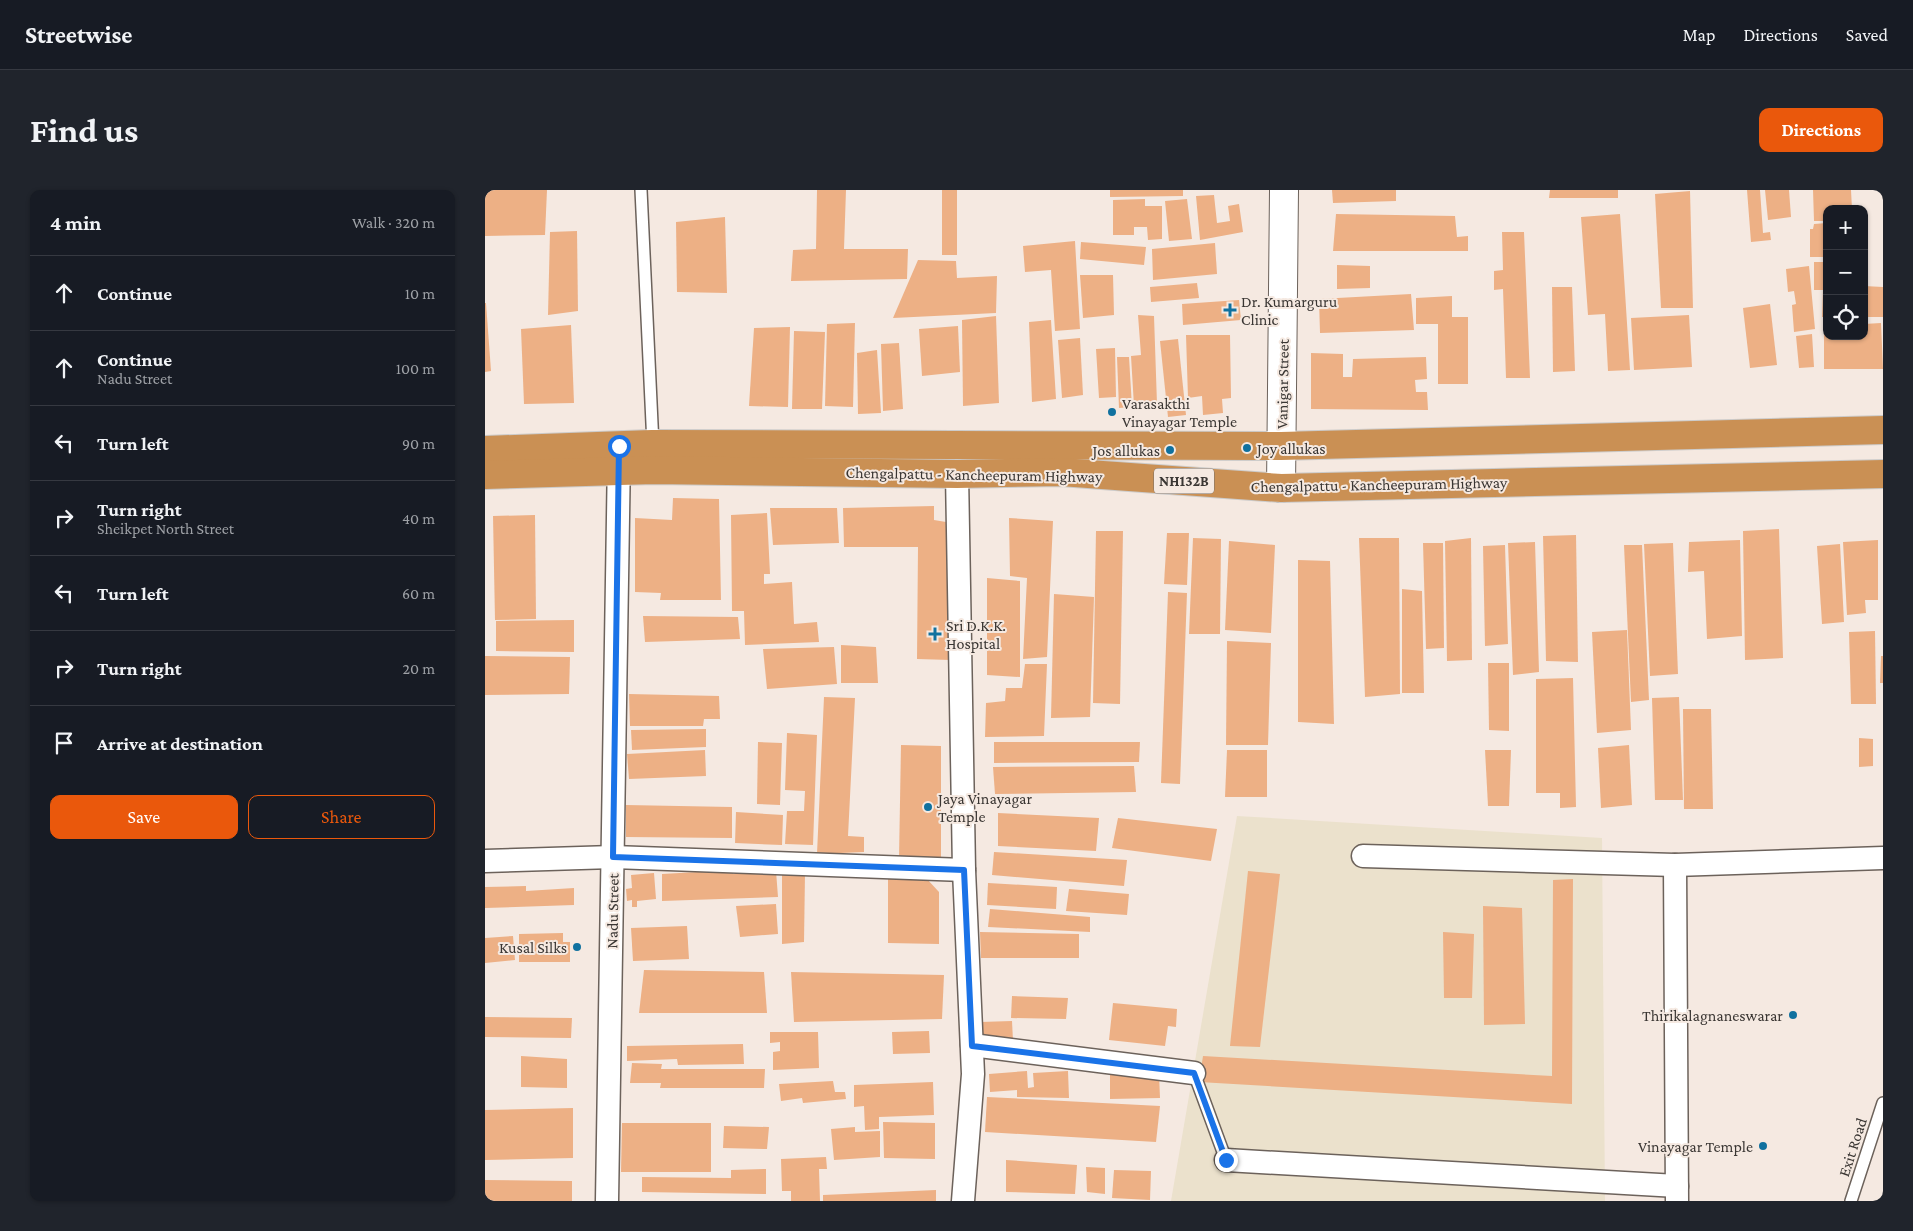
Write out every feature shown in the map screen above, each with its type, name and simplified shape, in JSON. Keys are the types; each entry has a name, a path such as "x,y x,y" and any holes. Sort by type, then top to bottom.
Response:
{"highway":[{"path":"485,450 619,458 1281,446 1883,430"},
{"name":"Chengalpattu - Kancheepuram Highway","path":"653,457 957,474 1061,472 1281,488 1883,474"},
{"path":"485,475 619,458"}],"main road":[{"name":"Vanigar Street","path":"1281,488 1284,190"}],"street":[{"name":"Nadu Street","path":"607,1201 619,458"},
{"path":"957,474 964,870 973,1074 963,1201"},
{"path":"1363,856 1675,865 1883,858"},
{"path":"485,860 613,857 964,870"},
{"path":"1226,1160 1677,1194 1675,865"},
{"path":"972,1046 1194,1073"}],"lane":[{"path":"641,190 653,457"},
{"path":"1194,1073 1226,1160"},
{"name":"Exit Road","path":"1851,1201 1883,1103"}],"shaded area":[{"path":"1237,816 1602,838 1605,1201 1171,1201"}],"building":[{"path":"485,190 547,190 545,235 485,236"},
{"path":"817,190 846,190 844,249 908,249 907,279 791,281 793,250 816,249"},
{"path":"942,190 957,190 957,255 942,255"},
{"path":"1110,190 1183,190 1183,196 1110,197"},
{"path":"1332,190 1396,190 1396,201 1333,203"},
{"path":"1550,190 1618,190 1618,198 1549,198"},
{"path":"1747,190 1760,190 1763,233 1770,232 1771,240 1751,242"},
{"path":"1765,190 1789,190 1791,217 1768,220"},
{"path":"1813,190 1851,190 1852,205 1823,205 1823,221 1814,221"},
{"path":"1690,191 1693,308 1661,308 1655,194"},
{"path":"1214,195 1217,223 1230,221 1228,206 1239,204 1243,232 1200,240 1196,196"},
{"path":"1145,199 1145,206 1162,206 1162,239 1148,240 1147,227 1134,227 1134,235 1113,235 1113,200"},
{"path":"1187,199 1192,239 1169,241 1165,201"},
{"path":"1336,214 1455,216 1457,237 1468,236 1468,251 1333,251"},
{"path":"1620,214 1630,370 1608,371 1605,314 1588,315 1581,217"},
{"path":"725,217 727,293 677,292 676,222"},
{"path":"1823,223 1823,257 1810,257 1810,229 1813,229 1814,224"},
{"path":"577,231 578,311 548,315 550,232"},
{"path":"1502,232 1524,232 1530,378 1506,378 1503,289 1494,290 1494,271 1503,270"},
{"path":"1075,241 1080,329 1055,331 1051,270 1025,272 1023,246"},
{"path":"1081,242 1146,247 1144,265 1080,259"},
{"path":"1215,243 1217,274 1153,280 1152,249"},
{"path":"918,260 956,261 957,278 997,276 996,313 893,318"},
{"path":"1814,262 1823,262 1823,290 1814,290"},
{"path":"1337,265 1370,266 1370,288 1337,289"},
{"path":"1809,266 1815,329 1794,332 1792,305 1796,304 1794,291 1788,292 1786,269"},
{"path":"1080,275 1113,275 1114,315 1083,318"},
{"path":"1197,283 1199,298 1151,302 1150,287"},
{"path":"1868,286 1883,287 1883,317 1868,317"},
{"path":"1552,287 1572,287 1575,371 1553,372"},
{"path":"1411,294 1414,330 1320,333 1319,299"},
{"path":"1452,296 1452,317 1468,317 1468,384 1438,384 1438,324 1416,324 1416,298"},
{"path":"1239,300 1241,320 1183,325 1182,304"},
{"path":"485,303 491,371 485,372"},
{"path":"1770,304 1777,365 1750,368 1743,308"},
{"path":"1138,315 1154,316 1157,404 1134,406 1131,356 1141,355"},
{"path":"1689,315 1692,367 1634,370 1631,318"},
{"path":"996,316 999,403 963,406 962,320"},
{"path":"1051,320 1056,399 1032,402 1029,322"},
{"path":"855,323 853,407 825,406 827,324"},
{"path":"1881,323 1883,369 1824,369 1824,340 1868,340 1868,324"},
{"path":"571,325 574,403 524,404 521,329"},
{"path":"958,326 960,372 922,376 919,329"},
{"path":"790,327 788,407 749,406 754,328"},
{"path":"794,331 825,332 822,409 792,409"},
{"path":"1812,334 1814,367 1799,368 1796,336"},
{"path":"1186,335 1230,335 1231,398 1222,399 1223,413 1203,415 1202,396 1188,398"},
{"path":"1080,338 1083,395 1062,398 1058,340"},
{"path":"1178,339 1186,415 1168,417 1160,341"},
{"path":"899,343 903,409 883,411 881,344"},
{"path":"1115,348 1116,397 1099,398 1096,349"},
{"path":"877,350 881,413 858,414 857,353"},
{"path":"1311,353 1343,354 1343,377 1352,377 1353,359 1426,357 1427,379 1415,380 1416,392 1427,392 1428,410 1311,409"},
{"path":"1117,357 1129,357 1132,407 1119,408"},
{"path":"673,498 719,499 721,600 660,600 661,593 635,592 635,518 672,520"},
{"path":"934,506 934,520 946,522 951,660 917,659 918,547 844,547 843,508"},
{"path":"770,508 837,508 839,543 773,545"},
{"path":"767,513 770,574 764,574 764,584 792,582 794,624 817,622 819,642 745,645 744,611 732,611 731,515"},
{"path":"535,515 536,619 495,620 493,516"},
{"path":"1009,518 1053,521 1047,657 1023,659 1027,578 1010,576"},
{"path":"1779,529 1783,658 1745,660 1743,531"},
{"path":"1096,531 1123,531 1120,704 1093,703"},
{"path":"1167,533 1189,533 1187,585 1164,584"},
{"path":"1576,535 1578,662 1546,661 1543,536"},
{"path":"1193,538 1221,539 1220,634 1189,634"},
{"path":"1359,538 1399,538 1400,694 1365,697"},
{"path":"1471,538 1472,660 1447,661 1445,541"},
{"path":"1740,540 1742,636 1707,639 1704,571 1688,572 1689,542"},
{"path":"1878,540 1878,600 1865,600 1866,613 1847,615 1843,542"},
{"path":"1229,541 1275,545 1271,633 1225,630"},
{"path":"1535,542 1539,672 1513,675 1508,543"},
{"path":"1423,543 1443,543 1444,648 1426,649"},
{"path":"1673,543 1678,674 1650,676 1644,544"},
{"path":"1840,544 1844,622 1822,624 1817,546"},
{"path":"1505,545 1508,644 1485,646 1483,546"},
{"path":"1624,545 1642,545 1649,700 1631,702"},
{"path":"1298,560 1330,561 1334,724 1298,722"},
{"path":"987,578 1020,581 1020,677 987,675"},
{"path":"1402,589 1422,591 1424,693 1402,693"},
{"path":"1168,592 1187,593 1180,784 1161,783"},
{"path":"1054,594 1094,597 1090,717 1051,718"},
{"path":"643,616 738,617 740,639 645,642"},
{"path":"574,620 574,652 496,651 496,621"},
{"path":"1627,630 1631,730 1597,733 1592,632"},
{"path":"1875,631 1876,704 1851,704 1849,632"},
{"path":"1227,641 1271,643 1268,745 1226,745"},
{"path":"841,645 876,647 878,683 841,683"},
{"path":"834,647 837,684 767,689 763,649"},
{"path":"485,656 570,657 569,694 485,695"},
{"path":"1881,656 1883,656 1883,683 1880,683"},
{"path":"1488,663 1509,663 1509,731 1489,730"},
{"path":"1025,664 1047,664 1044,736 985,737 986,703 1005,701 1006,688 1022,688"},
{"path":"1573,678 1576,807 1560,808 1560,793 1536,793 1536,679"},
{"path":"629,694 719,696 720,719 704,719 703,726 630,726"},
{"path":"824,697 855,698 848,836 864,837 864,852 817,854"},
{"path":"1679,697 1683,800 1655,800 1652,698"},
{"path":"1683,709 1711,709 1713,809 1684,809"},
{"path":"706,729 706,747 632,750 631,730"},
{"path":"787,733 817,735 813,845 785,844 787,811 804,811 805,791 785,790"},
{"path":"1859,738 1873,739 1873,766 1859,767"},
{"path":"758,742 782,743 780,805 757,804"},
{"path":"994,742 1140,742 1139,762 994,763"},
{"path":"901,745 941,746 941,857 899,859"},
{"path":"1629,745 1632,805 1601,808 1598,748"},
{"path":"705,750 706,776 629,779 627,754"},
{"path":"1227,750 1267,750 1267,797 1225,797"},
{"path":"1485,750 1511,750 1509,806 1488,806"},
{"path":"1134,766 1136,792 995,794 993,767"},
{"path":"626,805 732,807 732,838 626,837"},
{"path":"736,812 783,815 782,845 735,843"},
{"path":"998,813 1099,818 1096,851 998,846"},
{"path":"1118,818 1217,829 1211,861 1112,848"},
{"path":"994,852 1127,860 1124,886 992,875"},
{"path":"733,870 733,874 776,871 778,897 662,901 662,874"},
{"path":"1248,871 1280,874 1260,1047 1230,1046"},
{"path":"654,873 656,899 637,901 637,907 632,907 632,900 627,901 626,889 632,888 631,875"},
{"path":"805,873 804,942 782,944 782,874"},
{"path":"926,878 939,892 939,944 888,943 888,879"},
{"path":"1573,879 1572,1104 1199,1082 1203,1056 1552,1076 1553,880"},
{"path":"988,883 1057,887 1056,909 987,905"},
{"path":"526,886 526,891 574,888 574,905 485,908 485,887"},
{"path":"1069,889 1129,894 1127,915 1066,911"},
{"path":"776,904 778,934 740,937 736,906"},
{"path":"1483,906 1522,908 1525,1024 1484,1025"},
{"path":"990,909 1090,917 1090,932 988,927"},
{"path":"687,926 689,959 633,961 631,928"},
{"path":"980,932 1079,934 1079,958 981,958"},
{"path":"1443,932 1474,934 1472,998 1444,998"},
{"path":"563,933 563,942 570,942 570,962 519,962 519,934"},
{"path":"513,936 515,960 485,963 485,938"},
{"path":"644,970 764,972 767,1013 639,1013"},
{"path":"791,972 944,975 942,1019 794,1022"},
{"path":"1012,996 1068,998 1066,1019 1011,1018"},
{"path":"1113,1003 1177,1009 1176,1027 1168,1026 1165,1046 1109,1040"},
{"path":"485,1017 572,1018 571,1038 485,1037"},
{"path":"1012,1021 1013,1041 981,1041 980,1022"},
{"path":"929,1031 930,1053 893,1054 892,1032"},
{"path":"770,1032 818,1032 819,1068 773,1070 773,1052 780,1051 780,1042 770,1043"},
{"path":"743,1044 744,1064 678,1065 677,1059 627,1061 627,1046"},
{"path":"521,1056 567,1059 567,1088 521,1087"},
{"path":"632,1063 662,1064 661,1069 765,1069 764,1088 660,1088 661,1083 630,1083"},
{"path":"1027,1071 1028,1088 1034,1087 1033,1073 1068,1071 1069,1098 1017,1097 1017,1090 990,1092 989,1074"},
{"path":"1159,1074 1160,1098 1110,1099 1110,1075"},
{"path":"833,1081 835,1092 845,1092 846,1099 803,1103 802,1098 781,1101 779,1084"},
{"path":"933,1082 934,1115 879,1117 879,1129 865,1130 864,1106 854,1107 854,1085"},
{"path":"987,1097 1160,1106 1156,1142 985,1132"},
{"path":"573,1108 573,1158 485,1160 485,1110"},
{"path":"883,1122 935,1123 935,1159 884,1158"},
{"path":"622,1123 711,1123 711,1172 621,1172"},
{"path":"724,1126 769,1127 767,1149 723,1148"},
{"path":"855,1127 855,1132 880,1131 880,1157 834,1160 831,1129"},
{"path":"826,1157 827,1169 819,1169 820,1201 791,1201 791,1191 782,1191 781,1159"},
{"path":"1006,1160 1077,1165 1075,1194 1006,1192"},
{"path":"1086,1167 1105,1168 1105,1194 1087,1192"},
{"path":"766,1169 766,1194 642,1192 642,1177 731,1178 731,1170"},
{"path":"1114,1170 1151,1171 1150,1200 1112,1198"},
{"path":"485,1180 572,1181 572,1201 485,1201"},
{"path":"936,1190 936,1201 823,1201 823,1195"}],"place":[{"name":"Dr. Kumarguru Clinic","path":"1230,310"},
{"name":"Varasakthi Vinayagar Temple","path":"1112,412"},
{"name":"Joy allukas","path":"1247,448"},
{"name":"Jos allukas","path":"1170,450"},
{"name":"Sri D.K.K. Hospital","path":"935,634"},
{"name":"Jaya Vinayagar Temple","path":"928,807"},
{"name":"Kusal Silks","path":"577,947"},
{"name":"Thirikalagnaneswarar","path":"1793,1015"},
{"name":"Vinayagar Temple","path":"1763,1146"}],"route":[{"path":"619,446 613,857 964,870 972,1046 1194,1073 1226,1160"}]}
